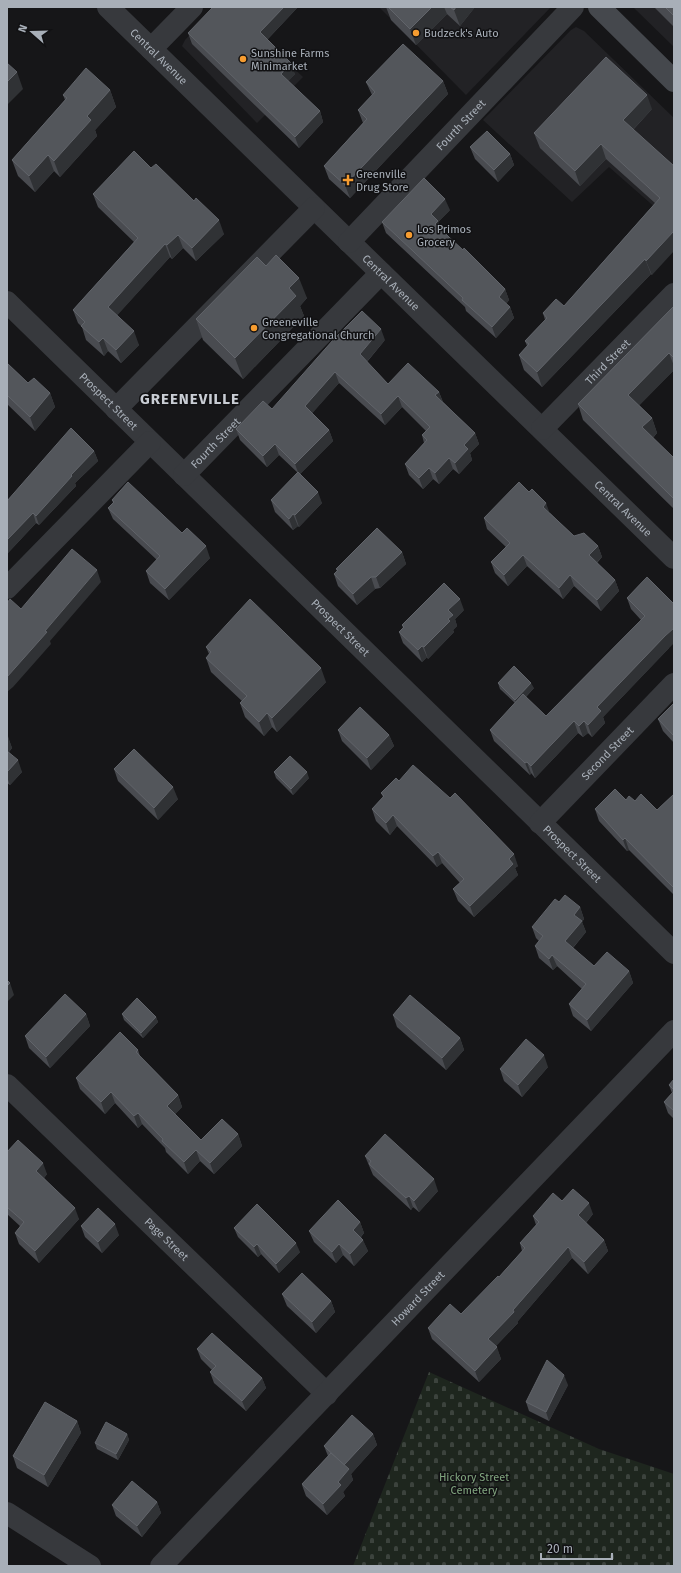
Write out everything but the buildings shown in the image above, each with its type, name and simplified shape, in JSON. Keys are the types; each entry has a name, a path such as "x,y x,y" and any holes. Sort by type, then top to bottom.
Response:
{"main road":[{"path":"599,7 674,81"}],"street":[{"name":"Central Avenue","path":"108,7 674,558"},
{"path":"151,49 192,7"},
{"name":"Fourth Street","path":"349,242 573,7"},
{"path":"116,408 314,208"},
{"name":"Fourth Street","path":"184,475 381,273"},
{"name":"Third Street","path":"542,429 674,294"},
{"name":"Prospect Street","path":"7,302 674,953"},
{"path":"7,588 150,442"},
{"name":"Second Street","path":"540,823 674,684"},
{"name":"Howard Street","path":"161,1566 674,1031"},
{"name":"Page Street","path":"7,1085 327,1394"},
{"path":"7,1513 90,1566"}],"shaded area":[{"name":"Sunshine Farms Minimarket","path":"216,7 229,7 303,77 257,123 182,46 185,40"},
{"path":"379,7 551,7 466,95"},
{"path":"633,7 674,7 674,47"},
{"path":"576,27 584,31 674,118 674,224 609,167 572,202 483,120 571,30"}],"green space":[{"name":"Hickory Street Cemetery","path":"429,1372 599,1449 674,1474 674,1566 353,1566"}],"place":[{"name":"Budzeck's Auto","path":"416,33"},
{"name":"Sunshine Farms Minimarket","path":"243,59"},
{"name":"Greenville Drug Store","path":"348,180"},
{"name":"Los Primos Grocery","path":"409,235"},
{"name":"Greeneville Congregational Church","path":"254,328"}],"district":[{"name":"GREENEVILLE","path":"190,399"}]}
